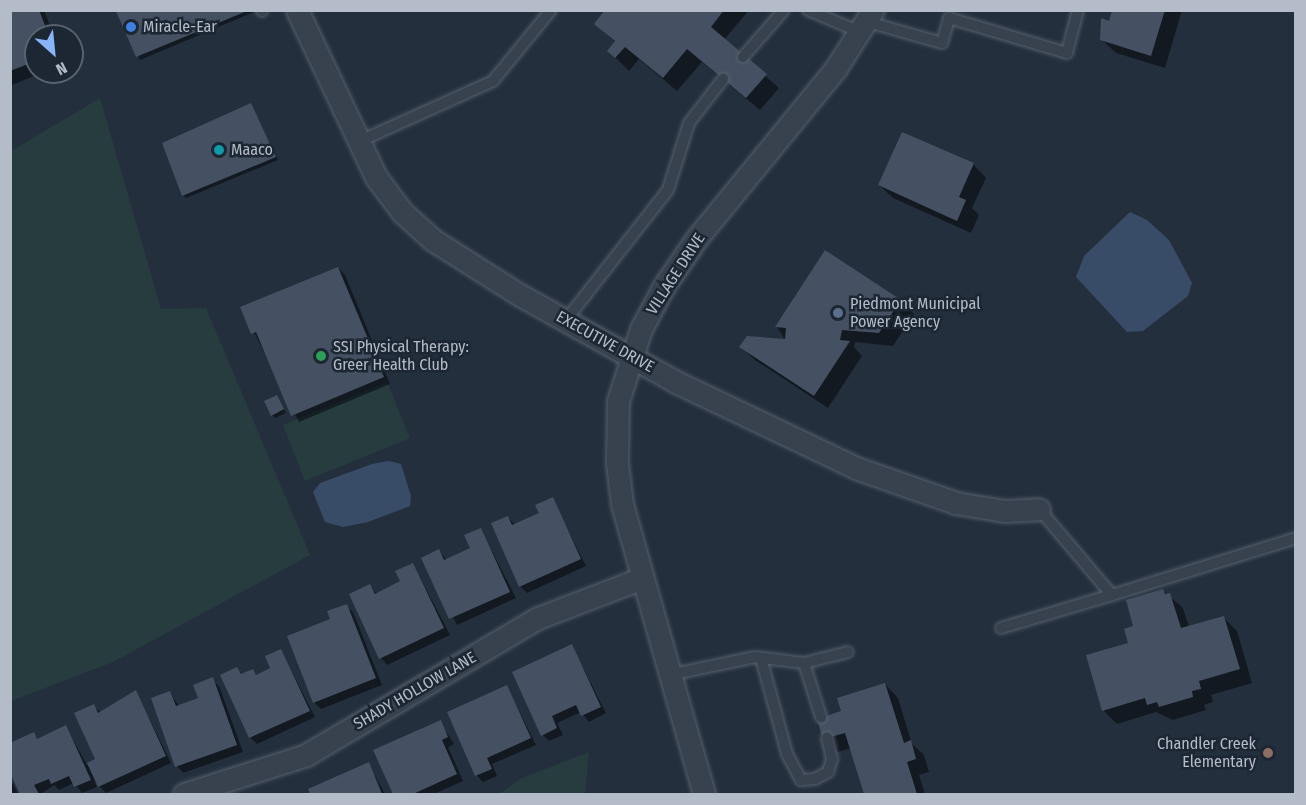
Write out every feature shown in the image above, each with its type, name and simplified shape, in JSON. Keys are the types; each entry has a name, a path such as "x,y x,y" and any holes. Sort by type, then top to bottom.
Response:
{"street":[{"name":"EXECUTIVE DRIVE","path":"297,10 357,143 375,177 417,228 566,320 632,357 876,476 956,503 1005,511 1039,510"},
{"name":"VILLAGE DRIVE","path":"704,795 622,504 617,463 617,409 632,357 664,286 697,238 836,68 867,22"},
{"name":"SHADY HOLLOW LANE","path":"184,795 306,755 538,618 642,578"}],"lane":[{"path":"357,143 493,81 551,10"},
{"path":"743,57 784,10"},
{"path":"808,10 867,22 942,43 949,18 1066,53 1078,10"},
{"path":"566,320 668,190 689,123 723,79"},
{"path":"1039,510 1112,595"},
{"path":"1001,628 1296,538"},
{"path":"669,675 719,661 761,658 804,663 848,652"},
{"path":"761,658 787,754 801,780 815,779 828,772 831,759 827,738"},
{"path":"804,663 821,717"}],"green space":[{"path":"100,98 161,309 206,308 310,555 113,662 11,701 11,151"},
{"path":"387,382 410,438 305,481 283,425"},
{"path":"589,752 585,794 499,794 522,778"}],"water":[{"path":"1130,212 1147,220 1169,240 1192,283 1188,296 1143,331 1127,332 1076,277 1084,256"},
{"path":"389,461 401,464 411,496 410,506 368,522 343,527 325,522 313,492 320,483 372,464"}],"building":[{"path":"10,10 39,10 44,24 24,24 24,66 10,71"},
{"path":"605,10 724,10 711,27 767,74 746,98 687,49 663,78 625,47 615,58 607,51 615,41 594,24"},
{"path":"1112,10 1165,10 1151,56 1100,40 1101,18 1109,21"},
{"path":"116,11 247,11 136,57"},
{"name":"Maaco","path":"251,103 276,157 182,196 162,143"},
{"path":"902,132 974,163 959,197 966,200 957,221 878,185"},
{"name":"Piedmont Municipal Power Agency","path":"825,250 901,300 879,333 842,330 840,340 850,341 814,396 739,347 747,336 785,339 786,328 775,327"},
{"name":"SSI Physical Therapy: Greer Health Club","path":"338,267 384,377 291,416 256,332 251,334 240,307"},
{"path":"277,395 284,409 271,416 264,401"},
{"path":"553,497 581,559 519,587 491,523 508,516 512,525 539,513 535,505"},
{"path":"481,528 510,592 449,619 421,558 439,549 444,560 470,548 464,535"},
{"path":"413,563 444,628 379,659 349,594 370,584 375,594 400,581 395,571"},
{"path":"1163,589 1165,594 1170,593 1181,628 1224,616 1240,669 1199,681 1201,689 1192,691 1193,697 1159,707 1157,702 1147,705 1145,698 1102,711 1086,655 1128,643 1124,629 1133,626 1126,600"},
{"path":"347,604 376,678 313,703 287,636 330,619 327,611"},
{"path":"572,644 601,707 581,716 576,705 552,716 557,728 541,736 512,672"},
{"path":"281,649 310,711 249,738 220,675 237,667 241,674 253,669 256,675 270,668 265,656"},
{"path":"213,677 237,745 175,767 151,698 170,691 176,706 198,698 193,685"},
{"path":"885,683 904,743 911,740 916,759 907,762 917,794 864,794 845,733 823,739 817,719 841,711 837,698"},
{"path":"507,685 531,738 487,758 492,769 475,776 447,712"},
{"path":"136,690 166,756 98,787 87,763 95,759 74,713 94,704 98,713"},
{"path":"441,720 448,737 442,740 457,774 413,794 393,794 373,750"},
{"path":"66,725 91,780 74,787 69,776 51,784 49,779 34,785 39,794 20,794 10,773 10,743 34,732 37,739"},
{"path":"369,762 382,794 310,794 308,789"}],"place":[{"name":"Miracle-Ear","path":"131,27"},
{"name":"Maaco","path":"219,150"},
{"name":"Piedmont Municipal Power Agency","path":"838,313"},
{"name":"SSI Physical Therapy: Greer Health Club","path":"321,356"},
{"name":"Chandler Creek Elementary","path":"1268,753"}]}
